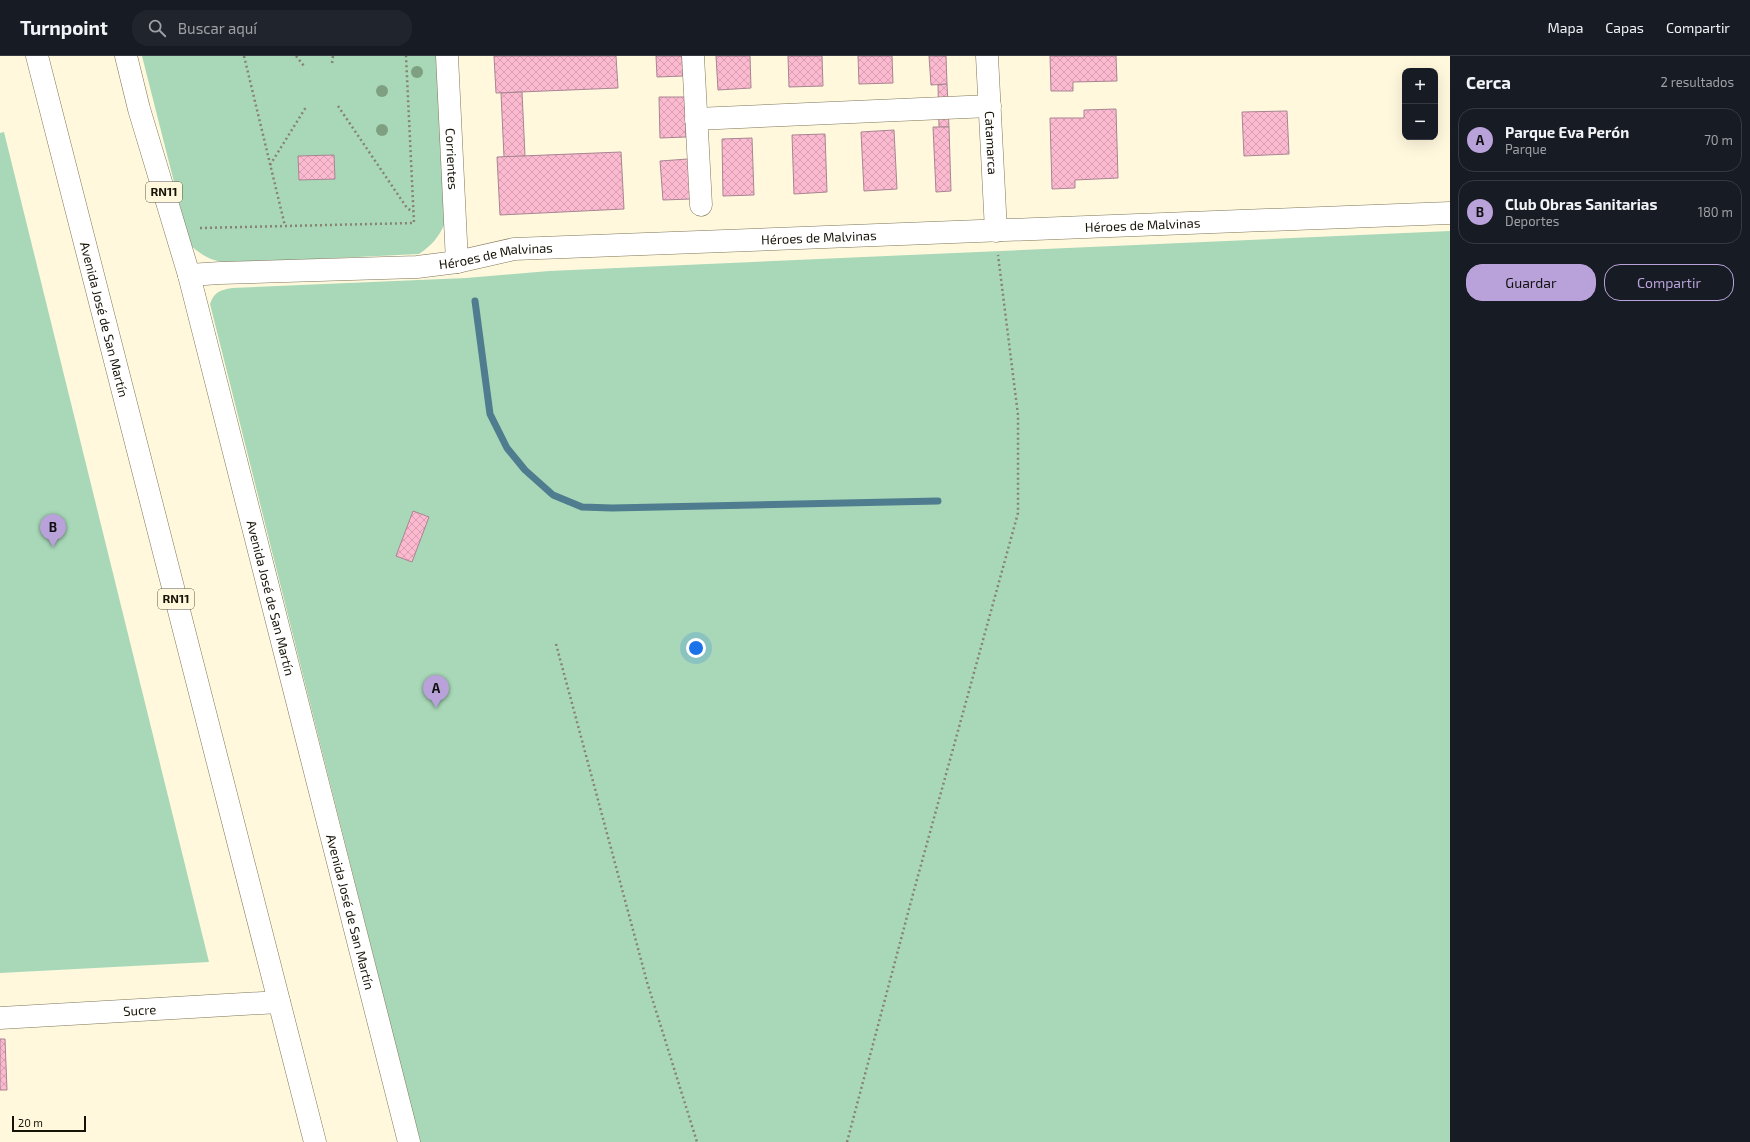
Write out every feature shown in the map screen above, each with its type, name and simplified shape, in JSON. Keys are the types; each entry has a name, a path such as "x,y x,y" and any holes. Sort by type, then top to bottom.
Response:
{"street":[{"name":"Avenida José de San Martín","path":"37,56 315,1142"},
{"name":"Avenida José de San Martín","path":"126,56 139,109 189,275 409,1142"},
{"name":"Corrientes","path":"447,56 457,262"},
{"path":"693,56 701,205"},
{"name":"Catamarca","path":"987,56 996,231"},
{"path":"696,119 990,106"},
{"name":"Héroes de Malvinas","path":"189,275 416,267 457,262 514,249 1450,213"},
{"name":"Sucre","path":"0,1018 279,1002"}],"path":[{"path":"244,56 285,226"},
{"path":"296,56 304,66"},
{"path":"332,63 334,56"},
{"path":"198,228 414,223 406,56"},
{"path":"338,106 407,208 413,212"},
{"path":"270,165 306,107"},
{"path":"847,1142 913,894 1018,513 1018,415 996,231"},
{"path":"556,644 647,982 697,1142"}],"green space":[{"path":"142,56 437,56 445,223 438,237 419,254 231,263 213,260 200,253 190,245"},
{"path":"4,132 209,962 0,973 0,133"},
{"path":"1450,231 1450,1142 420,1142 210,304 216,294 232,288 466,278 549,271"}],"building":[{"path":"494,56 616,56 618,88 496,93"},
{"path":"656,56 682,56 683,76 657,77"},
{"path":"716,56 750,56 751,88 718,90"},
{"path":"788,56 822,56 823,86 789,87"},
{"path":"858,56 892,56 893,83 859,84"},
{"path":"929,56 946,56 947,84 931,85"},
{"path":"1050,56 1116,56 1117,81 1073,82 1073,91 1051,91"},
{"path":"947,84 949,127 939,127 938,85"},
{"path":"522,92 525,156 504,157 501,93"},
{"path":"659,97 685,97 686,137 660,138"},
{"path":"1116,109 1118,178 1075,180 1075,188 1052,189 1050,118 1084,118 1084,110"},
{"path":"1287,111 1289,154 1244,156 1242,112"},
{"path":"933,127 949,127 951,191 936,192"},
{"path":"894,130 897,189 864,191 861,132"},
{"path":"825,134 827,192 794,194 792,135"},
{"path":"752,138 754,195 723,196 722,139"},
{"path":"621,152 624,209 500,215 497,157"},
{"path":"334,155 335,179 299,180 298,156"},
{"path":"688,159 691,199 663,200 660,161"},
{"path":"413,511 429,517 412,562 396,556"},
{"path":"0,1039 5,1039 7,1090 0,1090"}],"waterway":[{"path":"475,301 490,414 507,448 525,470 553,495 582,507 612,508 938,501"}],"place":[{"name":"Club Obras Sanitarias","path":"53,547"},
{"name":"Parque Eva Perón","path":"436,708"}]}
